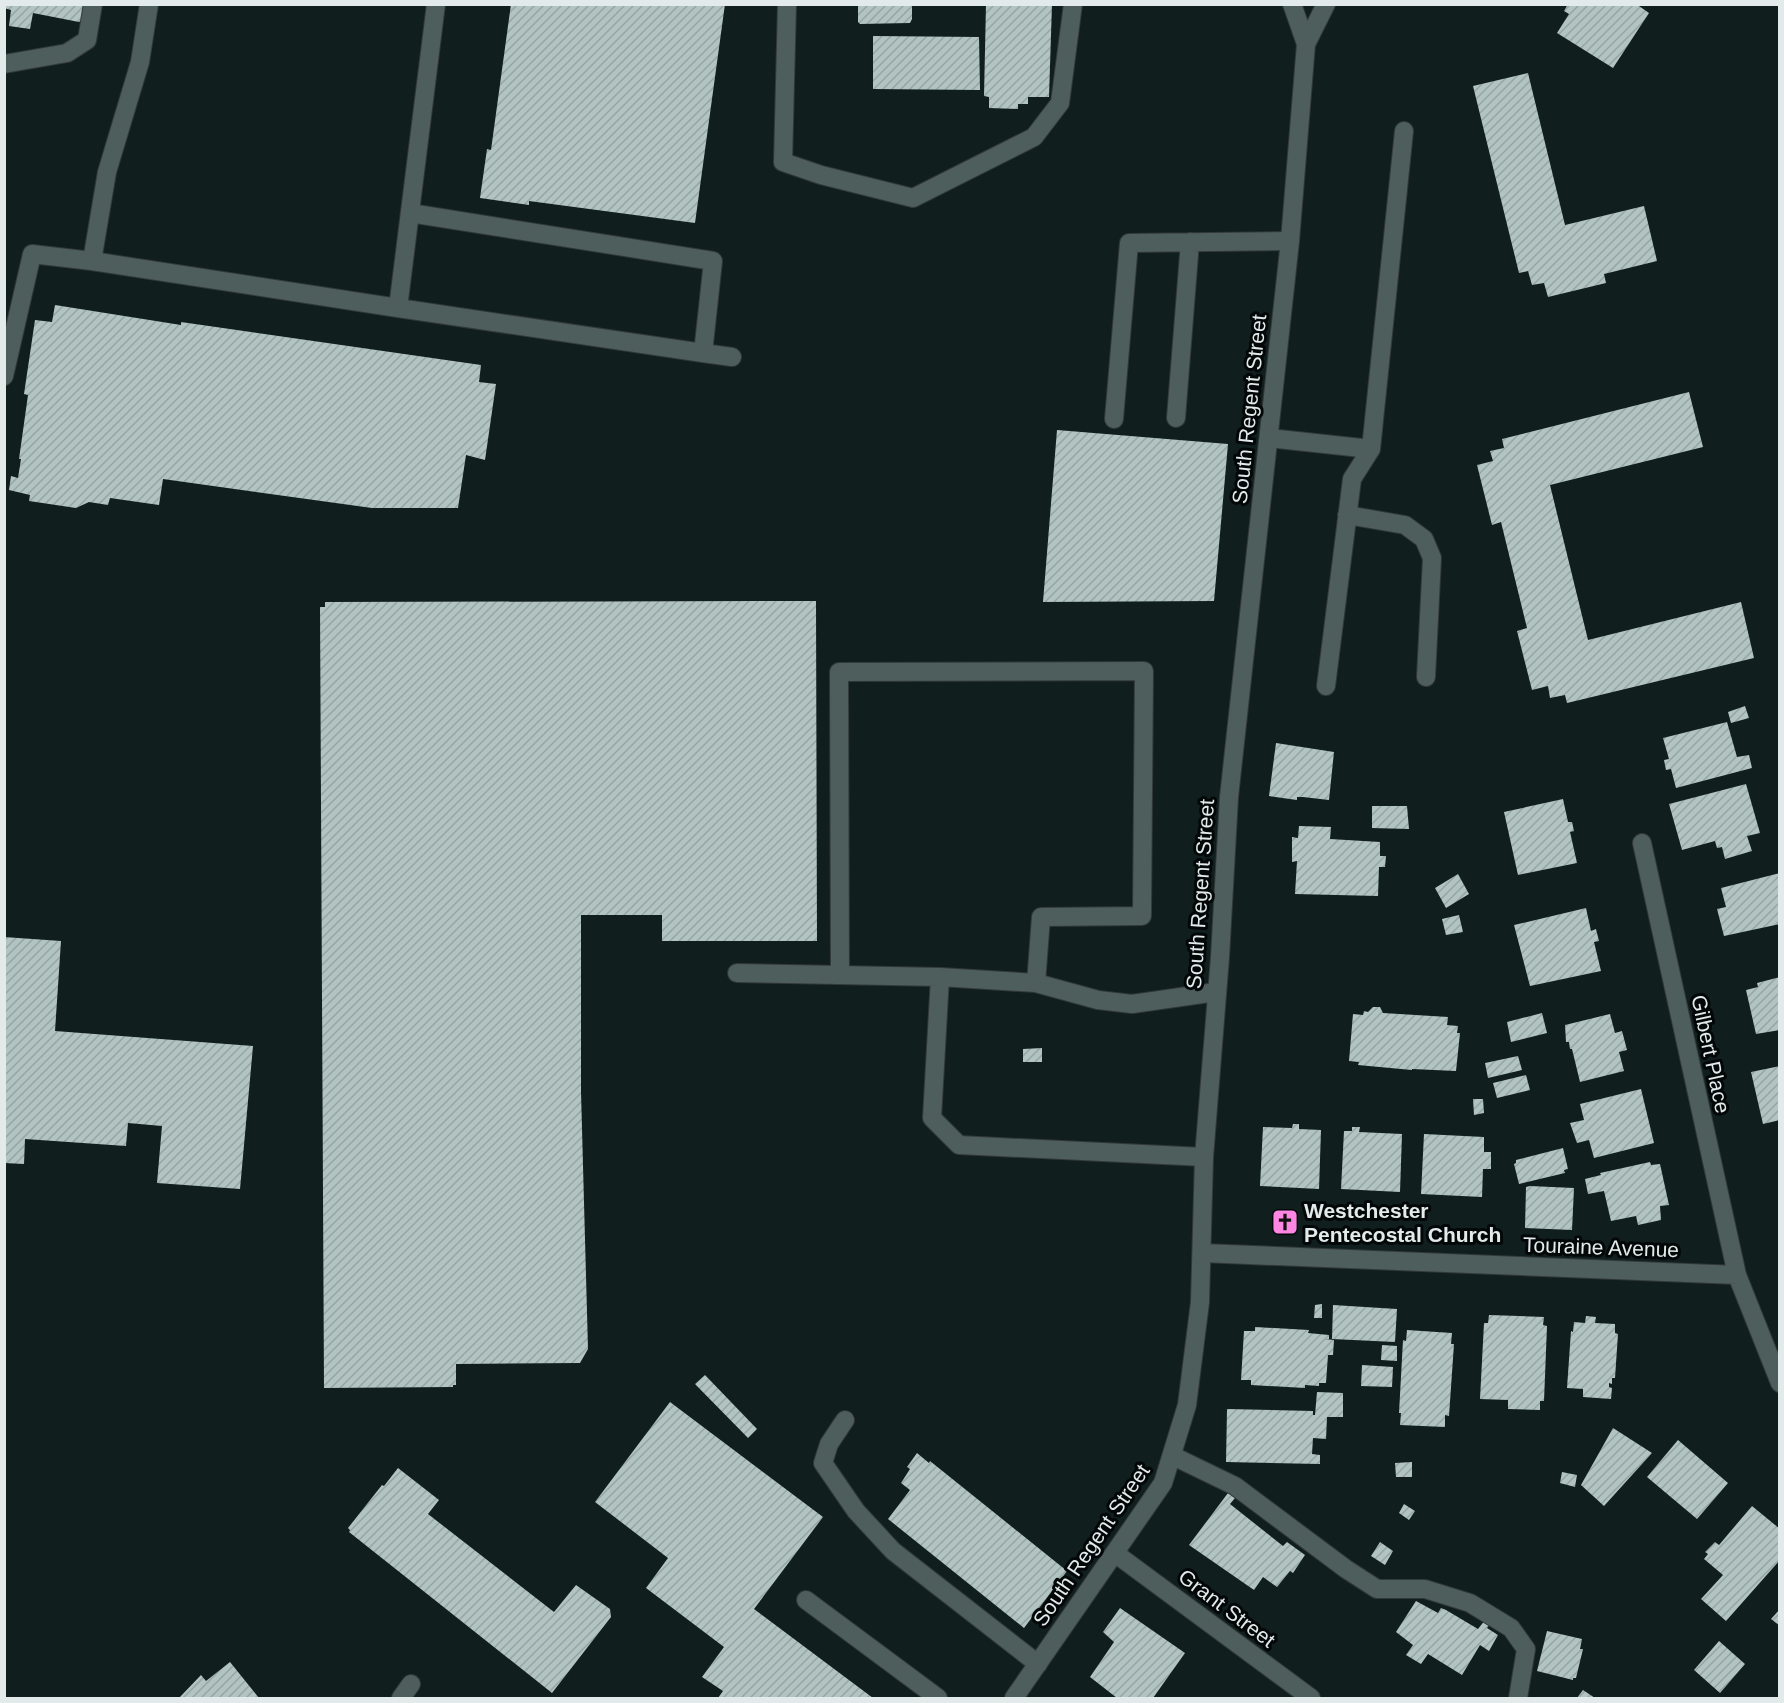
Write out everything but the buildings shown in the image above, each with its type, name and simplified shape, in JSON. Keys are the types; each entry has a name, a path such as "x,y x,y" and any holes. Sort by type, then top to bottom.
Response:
{"street":[{"path":"4,64 68,53 87,40 93,4"},
{"path":"92,261 107,172 140,62 149,4"},
{"path":"398,308 436,4"},
{"path":"787,4 783,162 821,175 913,198 1034,137 1060,103 1073,4"},
{"name":"South Regent Street","path":"1292,4 1306,44"},
{"name":"South Regent Street","path":"1014,1698 1163,1484 1187,1405 1200,1302 1204,1157 1220,957 1229,797 1290,242 1306,44 1326,4"},
{"path":"1326,686 1352,479 1371,449 1404,131"},
{"path":"410,213 713,261 704,353"},
{"path":"1176,418 1190,242"},
{"path":"1114,419 1130,243 1290,242"},
{"path":"4,376 32,254 92,261 732,357"},
{"path":"1269,438 1371,449"},
{"path":"1347,515 1405,525 1424,539 1432,558 1426,677"},
{"path":"840,975 839,672 1144,671 1142,916 1041,917 1035,983"},
{"name":"Gilbert Place","path":"1642,843 1737,1275"},
{"path":"737,973 940,977 1035,983 1098,1000 1132,1004 1216,992"},
{"path":"940,977 932,1119 959,1145 1204,1157"},
{"name":"Touraine Avenue","path":"1202,1253 1737,1275"},
{"path":"1737,1275 1779,1383"},
{"path":"844,1420 829,1444 824,1463 856,1511 893,1551 1038,1664"},
{"path":"1173,1456 1235,1486 1346,1569 1377,1589 1425,1589 1470,1603 1511,1628 1526,1649 1518,1698"},
{"name":"Grant Street","path":"1116,1554 1311,1698"},
{"path":"806,1600 938,1698"}],"place":[{"name":"Westchester Pentecostal Church","path":"1285,1222"}]}
